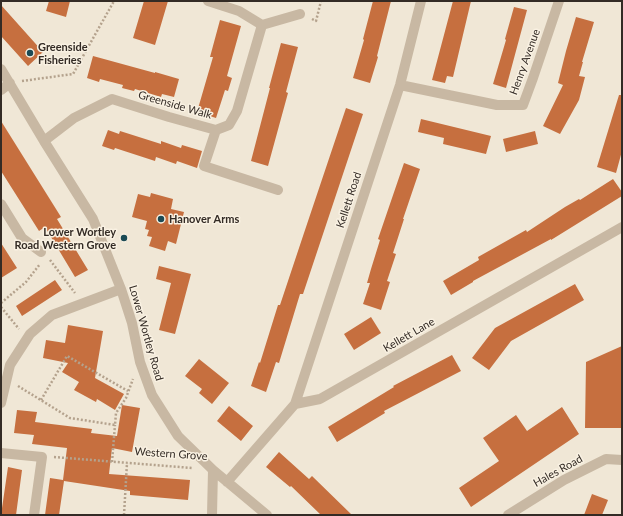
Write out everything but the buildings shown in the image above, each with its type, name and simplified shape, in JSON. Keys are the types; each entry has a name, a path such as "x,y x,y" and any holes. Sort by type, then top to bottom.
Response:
{"street":[{"path":"208,1 239,11 262,25 300,14"},
{"name":"Kellett Road","path":"295,404 400,85 422,1"},
{"name":"Henry Avenue","path":"400,85 497,105 523,104 559,1"},
{"name":"Greenside Walk","path":"44,141 74,118 112,100 216,130 229,125 237,111 262,25"},
{"name":"Lower Wortley Road","path":"1,69 93,219 121,289 132,323 140,362 152,395 178,436 213,470 267,515"},
{"path":"1,90 10,83"},
{"path":"216,130 204,166 278,190"},
{"path":"1,204 22,238 44,254"},
{"name":"Kellett Lane","path":"295,404 320,400 622,227"},
{"path":"1,403 7,379 6,364 30,334 52,315 121,289"},
{"path":"227,482 295,404"},
{"path":"1,453 42,456 34,515"},
{"name":"Hales Road","path":"508,515 564,480 606,459 622,460"},
{"path":"212,515 213,470"}],"path":[{"path":"10,83 72,74 114,1"},
{"path":"1,303 26,282 44,254 82,304"},
{"path":"1,307 28,338"},
{"path":"41,400 67,356 128,391"},
{"path":"112,462 116,413 126,398 140,362"},
{"path":"7,379 70,418 115,425"},
{"name":"Western Grove","path":"42,456 213,470"},
{"name":"Western Grove","path":"124,515 127,463"}],"place":[{"name":"Greenside Fisheries","path":"30,53"},
{"name":"Hanover Arms","path":"161,219"},
{"name":"Lower Wortley Road Western Grove","path":"124,238"}]}
